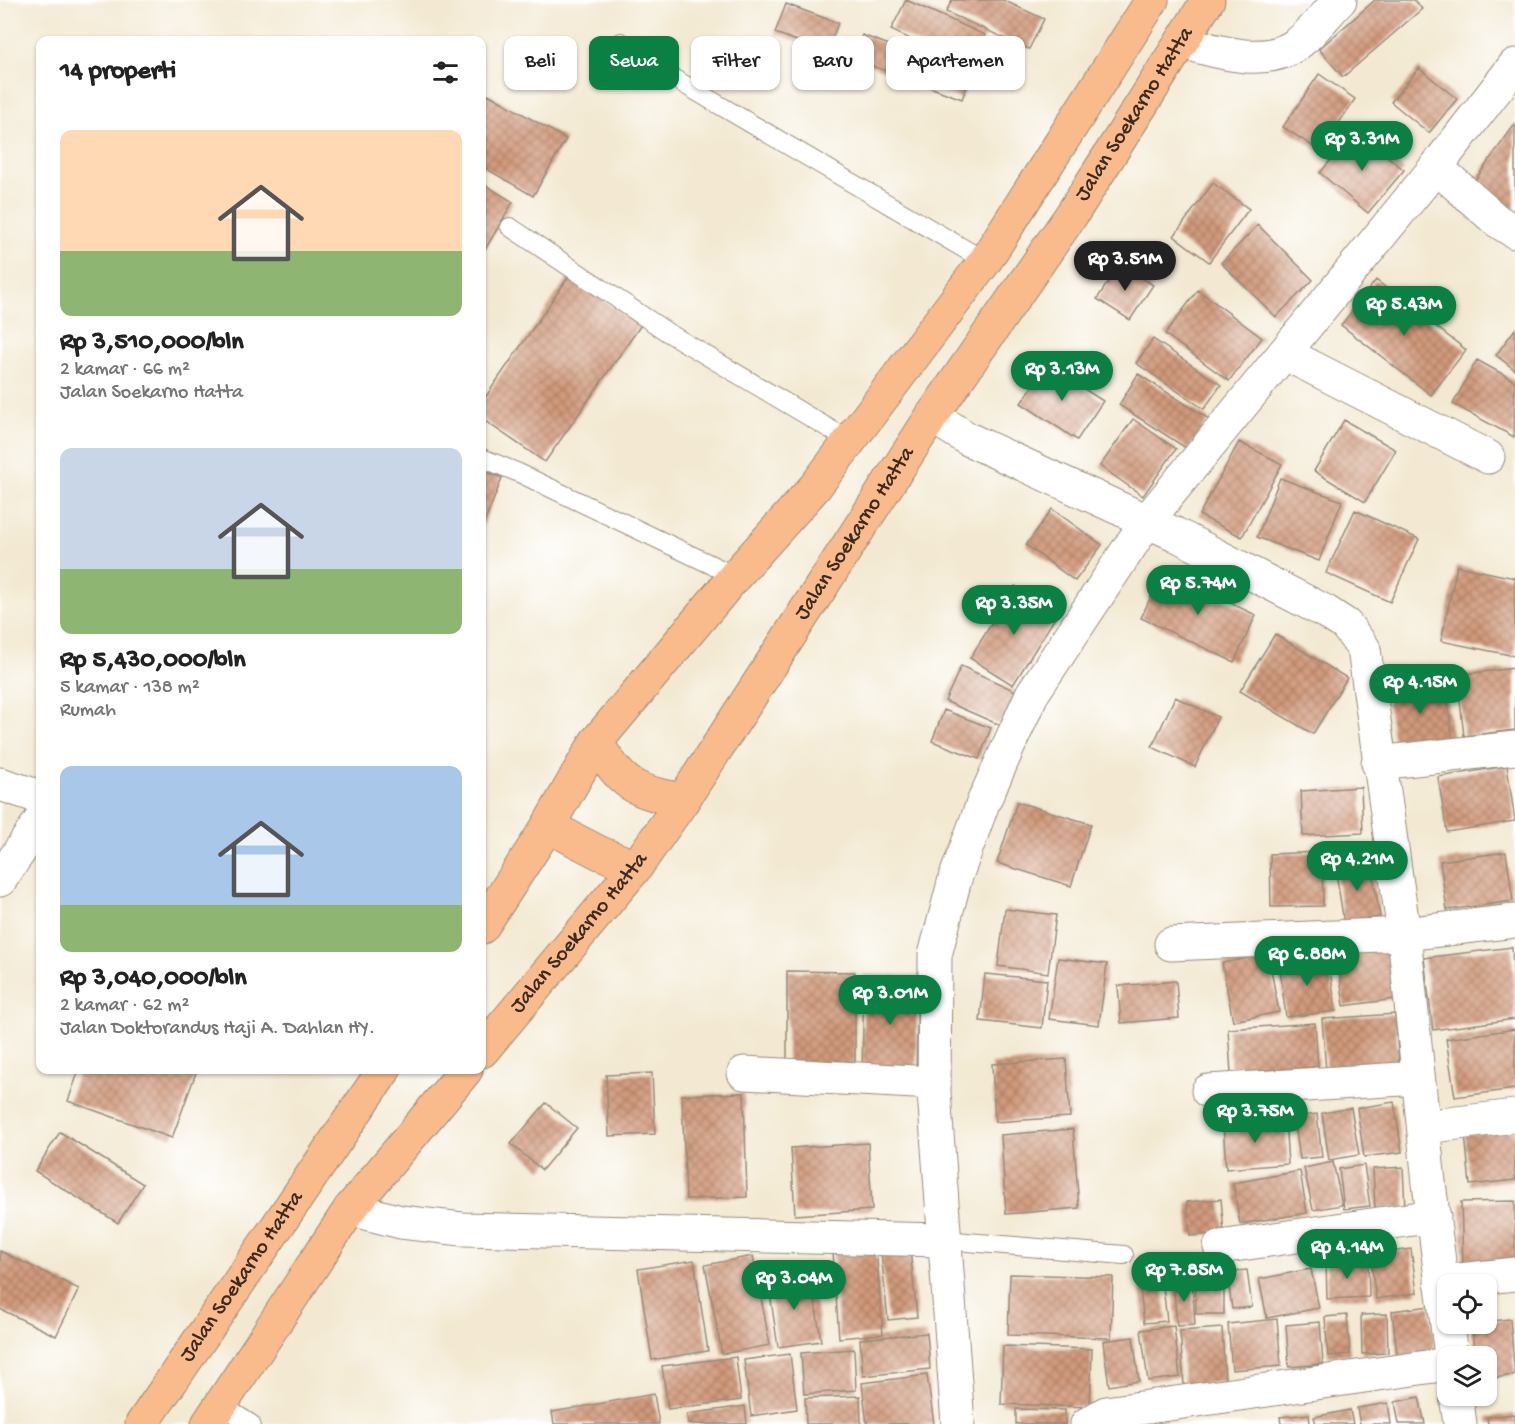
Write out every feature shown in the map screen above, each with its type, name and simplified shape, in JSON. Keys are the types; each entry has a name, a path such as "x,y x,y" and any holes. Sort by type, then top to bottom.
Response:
{"highway":[{"name":"Jalan Soekarno Hatta","path":"486,921 548,826 596,742 735,576 815,487 985,261 1152,0"},
{"name":"Jalan Soekarno Hatta","path":"486,1046 636,867 683,800 932,416 1072,214 1208,0"},
{"path":"596,742 615,773 646,794 683,800"},
{"path":"548,826 600,853 636,867"},
{"name":"Jalan Soekarno Hatta","path":"142,1424 381,1074"},
{"path":"215,1414 350,1209 463,1074"}],"street":[{"path":"1182,42 1251,57 1276,53 1294,46 1340,0"},
{"path":"958,1424 943,1240 934,1083 935,955 955,879 983,803 1032,694 1147,521 1436,167 1515,65"},
{"path":"1436,167 1496,220 1515,231"},
{"path":"1284,353 1488,457"},
{"path":"932,416 968,439 1147,521 1285,590 1346,625 1364,649 1378,763 1404,934 1440,1274"},
{"path":"1378,763 1515,748"},
{"path":"0,784 36,796"},
{"path":"0,880 36,826"},
{"path":"1171,944 1404,934 1515,921"},
{"path":"744,1073 934,1083"},
{"path":"1208,1091 1418,1078"},
{"path":"1424,1126 1515,1116"},
{"path":"350,1209 401,1222 462,1229 943,1240"},
{"path":"1220,1246 1434,1216"},
{"path":"1497,1276 1515,1274"},
{"path":"1087,1424 1106,1413 1437,1367"},
{"path":"1458,1406 1460,1424"}],"lane":[{"path":"679,81 985,261"},
{"path":"510,226 668,332 849,441"},
{"path":"486,460 735,576"},
{"path":"943,1240 1124,1255"},
{"path":"215,1414 251,1424"}],"building":[{"path":"906,0 985,35 904,36 891,30"},
{"path":"952,0 1003,0 1044,19 1029,49 1025,47 1025,36 1000,36 946,12"},
{"path":"1375,0 1414,0 1422,9 1343,77 1319,49"},
{"path":"786,4 838,23 833,36 792,36 792,39 775,33"},
{"path":"874,39 886,44 886,71 874,67"},
{"path":"1419,68 1457,99 1429,133 1391,102"},
{"path":"1319,74 1355,99 1320,151 1283,127"},
{"path":"937,90 965,90 962,99"},
{"path":"488,94 566,139 533,196 486,168 486,97"},
{"path":"1515,124 1515,208 1509,216 1470,187"},
{"path":"1356,130 1404,170 1368,213 1320,173"},
{"path":"1213,183 1249,209 1209,262 1174,236"},
{"path":"486,185 513,202 486,248"},
{"path":"1258,225 1313,280 1276,317 1221,263"},
{"path":"1120,264 1153,285 1130,320 1097,299"},
{"path":"569,276 641,325 545,462 486,422 486,396"},
{"path":"1376,280 1466,350 1431,395 1341,325"},
{"path":"1198,290 1262,338 1229,381 1165,334"},
{"path":"1515,329 1515,370 1496,355"},
{"path":"1153,339 1221,385 1204,409 1136,363"},
{"path":"1477,360 1515,381 1514,437 1453,404"},
{"path":"1047,365 1103,401 1077,440 1021,403"},
{"path":"1138,374 1209,419 1189,450 1119,405"},
{"path":"1133,419 1176,449 1143,496 1100,466"},
{"path":"1344,420 1396,450 1365,502 1314,471"},
{"path":"1239,442 1282,464 1242,537 1199,515"},
{"path":"486,472 502,478 486,519"},
{"path":"1280,478 1342,501 1319,561 1257,537"},
{"path":"1052,509 1102,545 1075,581 1026,545"},
{"path":"1355,510 1419,539 1390,602 1326,573"},
{"path":"1457,566 1515,578 1515,656 1441,641"},
{"path":"1163,571 1256,615 1234,662 1141,618"},
{"path":"1015,586 1058,613 1013,685 970,658"},
{"path":"1275,634 1347,678 1313,734 1240,691"},
{"path":"961,666 1020,693 1004,727 945,701"},
{"path":"1515,668 1515,730 1464,736 1457,675"},
{"path":"1444,681 1453,740 1395,749 1386,690"},
{"path":"1175,697 1218,717 1195,767 1152,747"},
{"path":"944,710 991,728 979,759 932,741"},
{"path":"1507,766 1515,821 1447,832 1438,777"},
{"path":"1361,787 1363,833 1303,836 1301,791"},
{"path":"1017,802 1091,824 1071,886 997,863"},
{"path":"1322,852 1323,906 1271,907 1270,854"},
{"path":"1506,852 1513,901 1447,910 1440,861"},
{"path":"1370,860 1380,917 1344,923 1335,866"},
{"path":"1005,909 1056,915 1048,973 998,966"},
{"path":"1395,945 1402,998 1344,1006 1337,953"},
{"path":"1512,947 1515,1019 1433,1030 1424,958"},
{"path":"1268,954 1279,1012 1233,1021 1222,963"},
{"path":"1328,956 1336,1011 1286,1017 1279,963"},
{"path":"1058,958 1107,964 1099,1025 1049,1019"},
{"path":"787,971 855,972 855,1067 787,1066"},
{"path":"985,974 1047,980 1042,1028 980,1021"},
{"path":"864,975 918,976 916,1078 862,1077"},
{"path":"1176,981 1179,1018 1121,1023 1118,986"},
{"path":"1395,1014 1399,1066 1326,1071 1322,1019"},
{"path":"1315,1023 1318,1067 1231,1073 1228,1029"},
{"path":"1515,1029 1515,1089 1455,1097 1446,1039"},
{"path":"1066,1059 1070,1117 995,1122 992,1064"},
{"path":"652,1073 655,1134 609,1136 606,1075"},
{"path":"78,1074 196,1074 172,1138 68,1101"},
{"path":"744,1093 747,1197 686,1199 682,1095"},
{"path":"1394,1102 1402,1152 1364,1157 1357,1108"},
{"path":"546,1103 577,1128 542,1170 511,1144"},
{"path":"1351,1108 1359,1155 1329,1160 1322,1113"},
{"path":"1317,1114 1322,1157 1300,1159 1294,1117"},
{"path":"1285,1119 1288,1164 1226,1169 1223,1123"},
{"path":"1073,1129 1079,1208 1006,1214 1001,1135"},
{"path":"1515,1130 1515,1180 1470,1185 1465,1134"},
{"path":"60,1132 143,1184 118,1223 35,1171"},
{"path":"868,1143 872,1210 795,1215 791,1148"},
{"path":"1333,1162 1342,1205 1313,1210 1304,1168"},
{"path":"1364,1165 1370,1206 1344,1209 1339,1169"},
{"path":"1403,1167 1405,1208 1375,1209 1373,1169"},
{"path":"1300,1171 1307,1213 1240,1224 1233,1183"},
{"path":"1221,1199 1224,1233 1190,1236 1187,1202"},
{"path":"1515,1201 1515,1262 1463,1263 1461,1202"},
{"path":"876,1249 883,1334 839,1338 833,1252"},
{"path":"910,1249 917,1317 888,1320 881,1252"},
{"path":"1411,1249 1417,1293 1376,1299 1370,1255"},
{"path":"0,1251 79,1289 56,1336 0,1309"},
{"path":"753,1256 770,1345 722,1354 705,1265"},
{"path":"694,1260 708,1351 652,1360 638,1269"},
{"path":"1368,1261 1369,1297 1327,1299 1326,1262"},
{"path":"1311,1269 1319,1308 1267,1318 1259,1279"},
{"path":"1195,1270 1224,1270 1224,1314 1196,1314"},
{"path":"1247,1270 1252,1307 1232,1309 1227,1272"},
{"path":"811,1274 821,1341 778,1347 768,1280"},
{"path":"1010,1274 1113,1277 1111,1338 1008,1335"},
{"path":"1192,1279 1195,1325 1177,1326 1173,1281"},
{"path":"1163,1286 1167,1321 1144,1323 1140,1289"},
{"path":"1430,1306 1436,1358 1398,1362 1392,1311"},
{"path":"1387,1314 1388,1353 1362,1354 1361,1315"},
{"path":"1347,1315 1350,1354 1328,1356 1325,1317"},
{"path":"1277,1319 1281,1366 1232,1370 1228,1324"},
{"path":"1510,1319 1515,1375 1497,1377 1497,1346 1474,1346 1472,1334 1497,1334 1497,1320"},
{"path":"1320,1322 1323,1364 1289,1367 1286,1325"},
{"path":"1174,1326 1180,1377 1148,1381 1141,1330"},
{"path":"1222,1328 1225,1382 1184,1385 1180,1331"},
{"path":"927,1333 930,1369 863,1376 860,1339"},
{"path":"1133,1337 1139,1381 1109,1386 1103,1341"},
{"path":"1003,1346 1092,1349 1090,1407 1001,1404"},
{"path":"854,1349 856,1390 804,1394 801,1353"},
{"path":"790,1354 797,1409 751,1416 744,1360"},
{"path":"736,1357 741,1400 668,1409 662,1366"},
{"path":"927,1375 934,1424 867,1424 862,1383"},
{"path":"654,1394 659,1424 554,1424 552,1412"},
{"path":"860,1396 861,1424 806,1424 805,1398"},
{"path":"1419,1397 1425,1424 1399,1424 1395,1402"},
{"path":"1388,1403 1391,1424 1360,1424 1357,1408"},
{"path":"745,1406 747,1424 688,1424 687,1414"},
{"path":"1016,1409 1065,1410 1065,1424 1016,1424"},
{"path":"1350,1410 1353,1424 1316,1424 1314,1417"},
{"path":"1309,1414 1310,1424 1281,1424 1280,1417"},
{"path":"1515,1414 1515,1424 1488,1424 1487,1417"}]}
